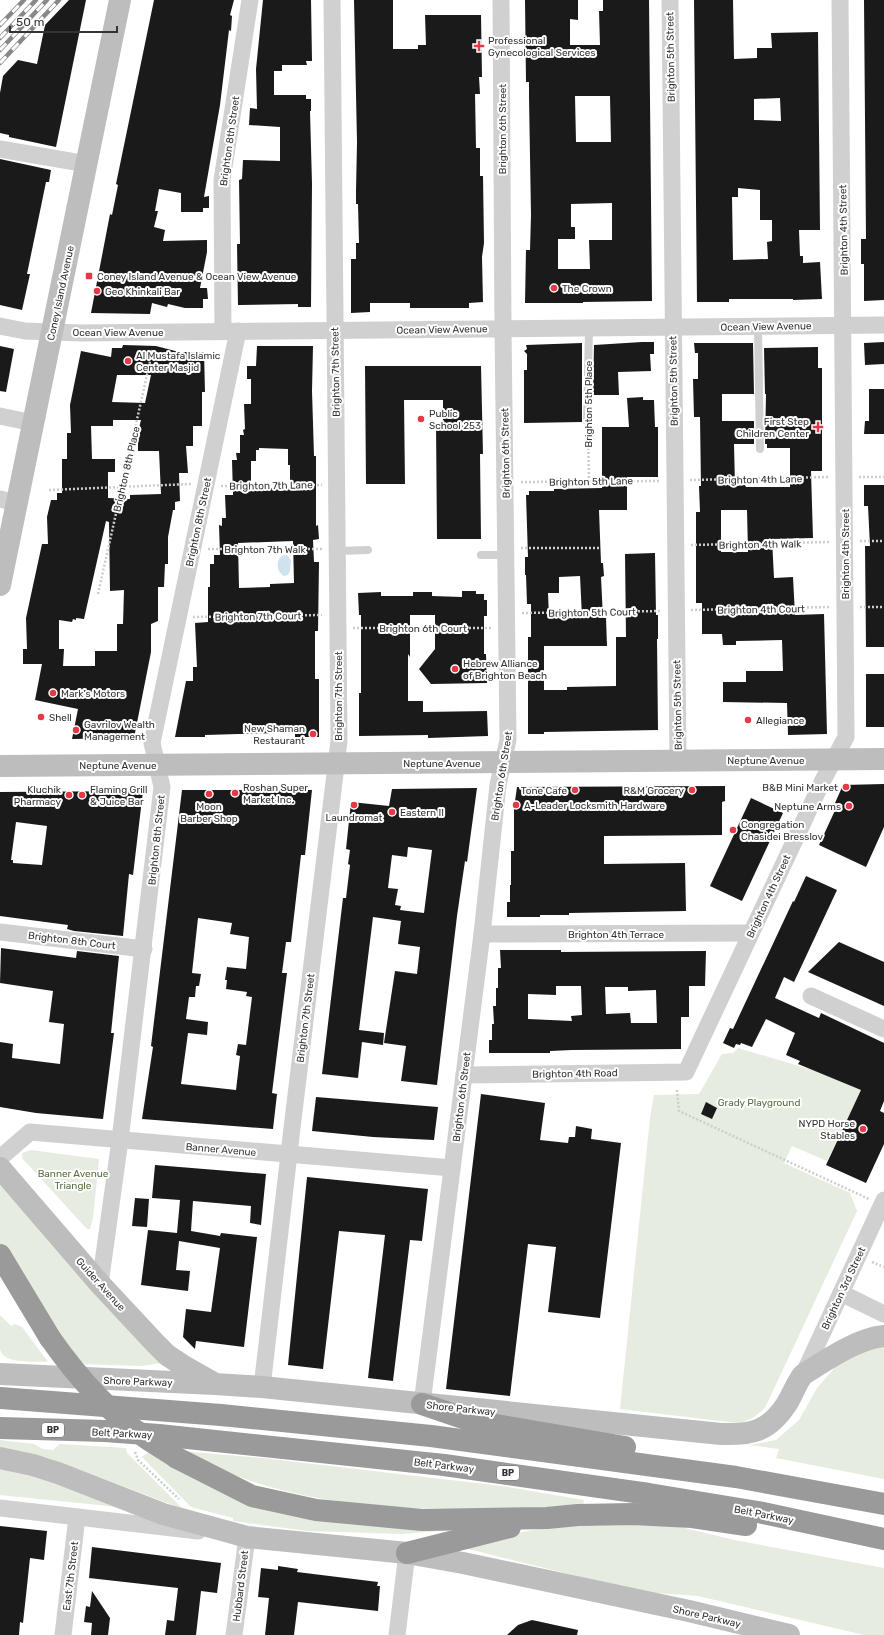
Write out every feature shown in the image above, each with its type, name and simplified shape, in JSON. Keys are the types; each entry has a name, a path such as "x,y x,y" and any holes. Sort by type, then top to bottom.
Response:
{"highway":[{"path":"0,1255 61,1355 117,1414 145,1438 177,1458 252,1496 316,1510 422,1520 547,1518 578,1515 633,1514 692,1517 802,1534 855,1534"},
{"path":"0,1398 122,1406 431,1436 736,1477 884,1504"},
{"path":"422,1404 472,1421 640,1450 736,1477"},
{"name":"Belt Parkway","path":"0,1428 105,1431 159,1435 444,1465 657,1495 758,1512 884,1539"},
{"path":"406,1553 547,1518"}],"main road":[{"name":"Coney Island Avenue","path":"0,584 9,501 33,423 120,0"},
{"name":"Neptune Avenue","path":"0,766 884,759"},
{"name":"Guider Avenue","path":"0,1168 100,1284 167,1354 215,1384"},
{"name":"Shore Parkway","path":"0,1374 262,1387 742,1435 756,1432 773,1421 786,1405 803,1375 835,1354 884,1336"},
{"name":"Shore Parkway","path":"0,1458 58,1472 163,1514 247,1537 406,1553 463,1563 673,1608 789,1635"}],"street":[{"name":"Brighton 8th Street","path":"100,1284 144,949 162,787 152,743 231,331 222,180 250,0"},
{"name":"Brighton 7th Street","path":"262,1387 288,1154 339,741 330,550 335,330 332,0"},
{"name":"Brighton 6th Street","path":"422,1404 482,934 498,785 508,740 514,551 503,329 501,0"},
{"name":"Brighton 5th Street","path":"670,0 678,761"},
{"name":"Brighton 4th Street","path":"686,1072 750,933 846,737 840,0"},
{"path":"0,149 87,164"},
{"name":"Ocean View Avenue","path":"0,326 25,331 52,332 884,325"},
{"path":"0,416 33,423"},
{"name":"Brighton 8th Court","path":"0,932 144,949"},
{"name":"Brighton 4th Terrace","path":"482,934 750,933"},
{"path":"811,996 884,1029"},
{"name":"Brighton 4th Road","path":"464,1075 686,1072"},
{"name":"Banner Avenue","path":"0,1158 30,1132 452,1168"},
{"name":"Brighton 3rd Street","path":"803,1375 841,1293 877,1200"},
{"path":"841,1293 884,1314"},
{"name":"Shore Parkway","path":"0,1508 247,1537"},
{"name":"East 7th Street","path":"63,1635 77,1517"},
{"name":"Hubbard Street","path":"234,1635 247,1537"},
{"path":"397,1635 406,1553"}],"lane":[{"path":"758,326 760,448"},
{"name":"Brighton 5th Place","path":"587,422 589,328"},
{"path":"330,550 368,550"},
{"path":"481,555 514,551"}],"path":[{"name":"Brighton 8th Place","path":"98,594 154,343"},
{"name":"Brighton 5th Place","path":"587,422 589,481"},
{"path":"859,477 884,477"},
{"name":"Brighton 4th Lane","path":"690,480 830,478"},
{"name":"Brighton 5th Lane","path":"521,482 662,481"},
{"path":"49,490 193,484"},
{"name":"Brighton 7th Lane","path":"220,486 322,485"},
{"path":"860,541 884,541"},
{"name":"Brighton 4th Walk","path":"690,546 830,542"},
{"path":"514,551 601,548"},
{"name":"Brighton 7th Walk","path":"208,550 330,550"},
{"name":"Brighton 4th Court","path":"690,610 831,607"},
{"path":"860,607 884,607"},
{"name":"Brighton 5th Court","path":"522,614 662,611"},
{"name":"Brighton 7th Court","path":"193,617 323,615"},
{"name":"Brighton 6th Court","path":"353,628 493,628"},
{"path":"677,1090 679,1111 877,1200"},
{"path":"871,1262 884,1267"},
{"path":"134,1450 138,1460 184,1504"}],"green space":[{"name":"Grady Playground","path":"738,1048 826,1074 864,1091 856,1101 827,1161 792,1146 784,1163 850,1193 857,1211 765,1408 762,1411 749,1419 737,1423 620,1409 650,1118 654,1095 699,1094 722,1054 733,1053"},
{"name":"Banner Avenue Triangle","path":"31,1150 99,1159 93,1218 90,1229 87,1229 22,1158 22,1153"},
{"path":"0,1185 161,1363 141,1366 80,1364 0,1245"},
{"path":"0,1315 11,1326 15,1324 22,1327 48,1362 13,1360 2,1354 0,1349"},
{"path":"884,1346 884,1479 776,1458 779,1449 750,1445 776,1440 799,1420 817,1388 837,1365 869,1348"},
{"path":"0,1440 34,1444 43,1449 53,1450 60,1444 126,1448 127,1453 183,1509 49,1458 0,1447"},
{"path":"180,1451 262,1458 502,1486 584,1500 583,1507 492,1509 400,1507 354,1503 309,1496 265,1485 222,1470"},
{"path":"149,1452 191,1477 466,1529 403,1534 307,1531 233,1521 233,1518 191,1507 142,1457"},
{"path":"0,1466 67,1483 118,1507 0,1495"},
{"path":"621,1519 668,1524 734,1540 884,1568 884,1635 864,1635 698,1596 642,1592 464,1548 464,1543 538,1529"}],"water":[{"path":"284,555 287,555 291,560 290,571 288,575 284,576 279,571 278,562"}],"building":[{"path":"69,0 86,0 56,147 9,137 9,135 0,133 0,93 3,76 18,60 37,64 45,25"},
{"path":"154,0 234,0 230,15 232,16 231,31 229,30 220,105 204,197 209,196 209,208 203,208 203,212 181,212 181,193 159,189 155,211 158,211 154,227 165,230 163,241 207,240 207,252 200,288 207,288 208,299 203,299 203,308 185,308 168,304 167,307 152,303 150,314 91,313 110,214 112,215 118,185 116,184"},
{"path":"263,0 311,0 312,61 306,61 307,65 282,65 282,71 274,71 274,95 306,95 306,99 311,99 311,307 298,307 298,304 238,305 237,244 240,244 239,180 242,179 243,160 280,161 280,127 249,125 250,108 257,109 256,69"},
{"path":"354,0 393,0 393,49 418,49 418,45 426,45 425,15 481,15 482,77 479,77 480,94 475,94 476,148 480,148 480,176 483,176 483,302 469,303 469,308 410,308 410,303 370,303 370,312 351,313 351,259 356,259 356,243 359,243 358,204 356,204 357,142"},
{"path":"525,0 578,0 578,20 570,19 570,45 600,45 599,11 603,11 603,0 649,0 652,301 525,303 526,250 530,250 531,215 529,82 526,82","holes":["575,96 610,96 611,142 576,142","612,203 612,240 589,240 590,269 558,269 558,239 575,239 575,227 571,227 571,204"]},
{"path":"694,0 733,0 734,59 757,58 757,48 772,48 771,33 818,32 820,230 799,230 800,256 803,256 803,263 820,262 822,299 729,299 729,302 697,302","holes":["780,98 781,121 754,120 754,99","738,188 760,190 760,220 772,220 772,241 767,242 768,259 733,260 732,197 738,197"]},
{"path":"864,0 884,0 884,300 864,301 864,264 861,264 861,239 866,239"},
{"path":"0,159 51,170 49,182 46,182 27,274 30,274 22,310 0,305"},
{"path":"654,342 654,354 650,354 651,371 618,372 619,395 593,395 594,345"},
{"path":"884,342 884,364 865,365 864,343"},
{"path":"582,343 582,422 524,423 524,370 527,370 527,354 524,351 527,349 526,345"},
{"path":"694,343 753,343 754,394 722,394 722,421 754,421 754,444 734,444 735,486 790,487 790,448 767,448 767,444 765,444 766,394 764,348 818,347 818,368 822,368 822,471 811,471 813,538 772,539 774,578 793,577 795,615 824,614 827,734 788,735 787,703 723,702 723,682 746,682 746,671 783,671 782,640 736,641 736,645 723,645 722,634 702,634 702,603 696,603 696,512 700,512 699,486 701,486 700,417 694,417 693,379 698,379 698,353 695,353","holes":["721,510 747,510 748,552 721,552"]},
{"path":"123,345 156,346 179,352 204,352 205,392 202,392 202,426 193,426 193,446 186,446 188,473 179,473 180,501 175,502 175,510 173,510 168,537 168,564 165,564 164,587 158,587 158,621 151,624 151,652 134,738 72,739 78,709 35,700 42,664 23,664 23,649 27,649 26,618 42,544 48,544 47,517 51,500 57,500 57,493 62,493 62,459 67,459 67,433 71,433 70,405 81,351 111,357 112,348 122,348","holes":["117,375 151,375 145,403 112,402","113,420 141,420 138,432 138,451 159,451 161,494 130,495 130,499 108,498 108,472 115,472 115,459 92,459 91,426 113,426","106,521 109,522 110,591 124,590 123,624 117,624 117,651 95,651 95,666 63,666 64,649 59,649 59,620 72,622 73,619 76,620 76,618 84,619"]},
{"path":"0,346 14,349 6,392 0,391"},
{"path":"257,346 313,346 312,391 314,456 316,456 316,526 318,525 319,539 313,540 314,562 319,562 318,631 315,631 315,679 319,679 319,737 295,737 295,733 278,733 175,737 186,681 193,681 193,667 197,667 195,623 208,622 208,587 210,587 210,564 214,564 214,555 220,555 219,525 222,526 222,518 226,518 225,495 233,495 232,460 237,460 236,453 240,453 240,435 244,435 244,404 251,404 251,379 247,379 247,366 256,366","holes":["259,448 288,449 290,488 264,488 251,485 251,461 256,461 256,450 259,450","293,541 294,583 270,584 270,587 239,588 238,543"]},
{"path":"365,366 481,366 483,454 480,454 481,539 437,539 436,423 443,423 443,400 404,400 405,484 366,484"},
{"path":"869,389 884,389 884,434 864,434 865,421 869,421"},
{"path":"643,397 643,400 654,400 655,427 658,427 658,477 627,477 627,510 599,510 601,563 603,563 604,576 601,577 603,618 606,618 607,646 544,646 544,690 567,690 567,687 616,686 616,637 626,637 625,554 655,553 656,615 658,615 658,730 544,732 544,734 528,734 528,637 531,637 531,604 527,604 525,575 525,557 528,557 526,495 529,495 529,491 602,488 602,427 629,427 627,398","holes":["580,576 582,617 549,617 548,593 559,593 559,577"]},
{"path":"864,485 884,485 884,647 866,647 865,546 870,546 868,506 864,506"},
{"path":"462,591 476,591 476,594 484,594 484,600 487,600 487,616 484,616 484,654 486,654 487,683 431,684 419,669 435,649 435,615 410,615 408,701 423,701 423,712 487,711 488,736 428,738 428,735 359,736 359,693 361,693 361,615 359,615 358,593 381,592 381,596 413,596 413,592 432,592 432,596 462,597"},
{"path":"866,674 884,674 884,727 866,727"},
{"path":"884,784 884,827 866,867 819,845 838,804 835,803 843,785"},
{"path":"725,786 725,801 722,802 722,835 604,836 604,864 685,863 686,911 569,913 569,915 540,915 540,917 507,917 507,902 510,902 511,851 514,851 514,808 517,787"},
{"path":"477,788 467,862 465,861 457,916 437,1085 401,1081 406,1046 384,1043 395,971 417,974 420,947 398,944 401,921 373,917 359,1030 384,1033 383,1045 362,1042 358,1078 322,1074 343,898 346,898 350,865 348,864 350,850 346,849 351,802 389,806 392,789","holes":["408,847 432,850 424,913 400,910 401,906 395,905 398,889 388,888 392,855 407,857"]},
{"path":"182,790 312,790 305,855 301,855 291,942 286,942 282,973 287,973 272,1093 277,1094 273,1129 142,1119 153,1047 151,1046","holes":["198,918 232,923 230,934 249,937 246,969 227,967 225,980 227,980 226,989 247,992 246,996 252,997 246,1045 238,1044 236,1055 240,1056 236,1090 181,1084 188,1033 207,1035 208,1022 186,1019 189,997 195,997 196,986 199,986 201,974 192,973"]},
{"path":"143,791 133,875 129,874 123,936 74,931 67,929 68,925 0,916 0,792","holes":["16,822 47,826 42,865 13,863 13,860 11,860"]},
{"path":"751,798 783,813 742,901 710,886"},
{"path":"806,876 837,890 794,982 784,977 775,998 819,1018 821,1013 884,1043 884,1101 880,1111 884,1113 884,1144 866,1183 826,1165 861,1090 798,1064 800,1061 786,1055 795,1033 766,1019 752,1047 741,1043 740,1045 736,1044 734,1048 723,1043 730,1028 733,1029"},
{"path":"839,942 884,962 884,1006 808,972"},
{"path":"1,948 76,958 77,951 119,956 111,1033 114,1033 103,1119 36,1113 0,1107 0,1042 13,1044 12,1058 60,1064 64,1024 49,1022 53,991 0,983"},
{"path":"500,950 561,950 561,952 706,951 705,986 689,986 689,1017 681,1017 681,1049 572,1050 550,1051 550,1053 489,1053 489,1040 492,1040 492,1024 494,1024 493,1006 496,1006 496,988 498,988 498,968 501,968","holes":["556,986 581,986 582,1015 571,1016 572,1021 528,1019 528,994 556,995","605,987 628,987 628,991 656,990 657,1023 631,1023 630,1013 606,1014"]},
{"path":"481,1094 545,1103 540,1140 568,1143 569,1137 575,1137 576,1126 592,1129 591,1139 621,1143 600,1318 548,1312 556,1247 528,1244 510,1396 446,1389"},
{"path":"316,1097 438,1107 434,1140 373,1137 312,1131"},
{"path":"706,1102 717,1108 712,1119 701,1114"},
{"path":"155,1165 266,1174 261,1225 250,1223 251,1206 193,1201 191,1231 220,1236 221,1233 257,1237 244,1347 196,1341 195,1349 183,1337 186,1309 211,1312 220,1248 179,1241 176,1270 190,1271 188,1291 141,1285 148,1230 177,1233 180,1200 152,1198"},
{"path":"307,1177 428,1189 422,1241 410,1240 393,1381 368,1378 385,1235 339,1231 323,1369 288,1365"},
{"path":"135,1198 149,1199 147,1227 132,1226"},
{"path":"0,1526 47,1531 44,1560 30,1558 23,1623 20,1622 19,1635 0,1635"},
{"path":"92,1547 221,1563 217,1593 201,1591 196,1635 165,1635 167,1620 174,1621 178,1588 89,1578"},
{"path":"278,1566 298,1569 297,1572 378,1582 377,1586 380,1586 378,1611 298,1602 294,1635 265,1635 269,1598 258,1597 261,1568 278,1570"},
{"path":"92,1591 110,1618 108,1635 91,1635 92,1623 84,1622 86,1606 90,1607"},
{"path":"532,1620 578,1630 577,1635 507,1635 518,1625"}],"railway":[{"path":"0,25 24,0"},
{"path":"0,38 36,0"},
{"path":"0,50 47,0"},
{"path":"0,63 59,0"}],"place":[{"name":"Professional Gynecological Services","path":"479,46"},
{"name":"Coney Island Avenue & Ocean View Avenue","path":"89,276"},
{"name":"The Crown","path":"554,288"},
{"name":"Geo Khinkali Bar","path":"97,291"},
{"name":"Al Mustafa Islamic Center Masjid","path":"128,361"},
{"name":"Public School 253","path":"421,419"},
{"name":"First Step Children Center","path":"818,427"},
{"name":"Hebrew Alliance of Brighton Beach","path":"455,669"},
{"name":"Mark's Motors","path":"53,693"},
{"name":"Shell","path":"41,717"},
{"name":"Allegiance","path":"748,720"},
{"name":"Gavrilov Wealth Management","path":"76,730"},
{"name":"New Shaman Restaurant","path":"313,734"},
{"name":"B&B Mini Market","path":"846,787"},
{"name":"Tone Cafe","path":"575,790"},
{"name":"R&M Grocery","path":"692,790"},
{"name":"Roshan Super Market Inc.","path":"235,793"},
{"name":"Moon Barber Shop","path":"209,794"},
{"name":"Kluchik Pharmacy","path":"69,795"},
{"name":"Flaming Grill & Juice Bar","path":"82,795"},
{"name":"Laundromat","path":"354,805"},
{"name":"A-Leader Locksmith Hardware","path":"516,805"},
{"name":"Neptune Arms","path":"849,806"},
{"name":"Eastern II","path":"392,812"},
{"name":"Congregation Chasidei Bresslov","path":"733,830"},
{"name":"NYPD Horse Stables","path":"863,1129"}]}
